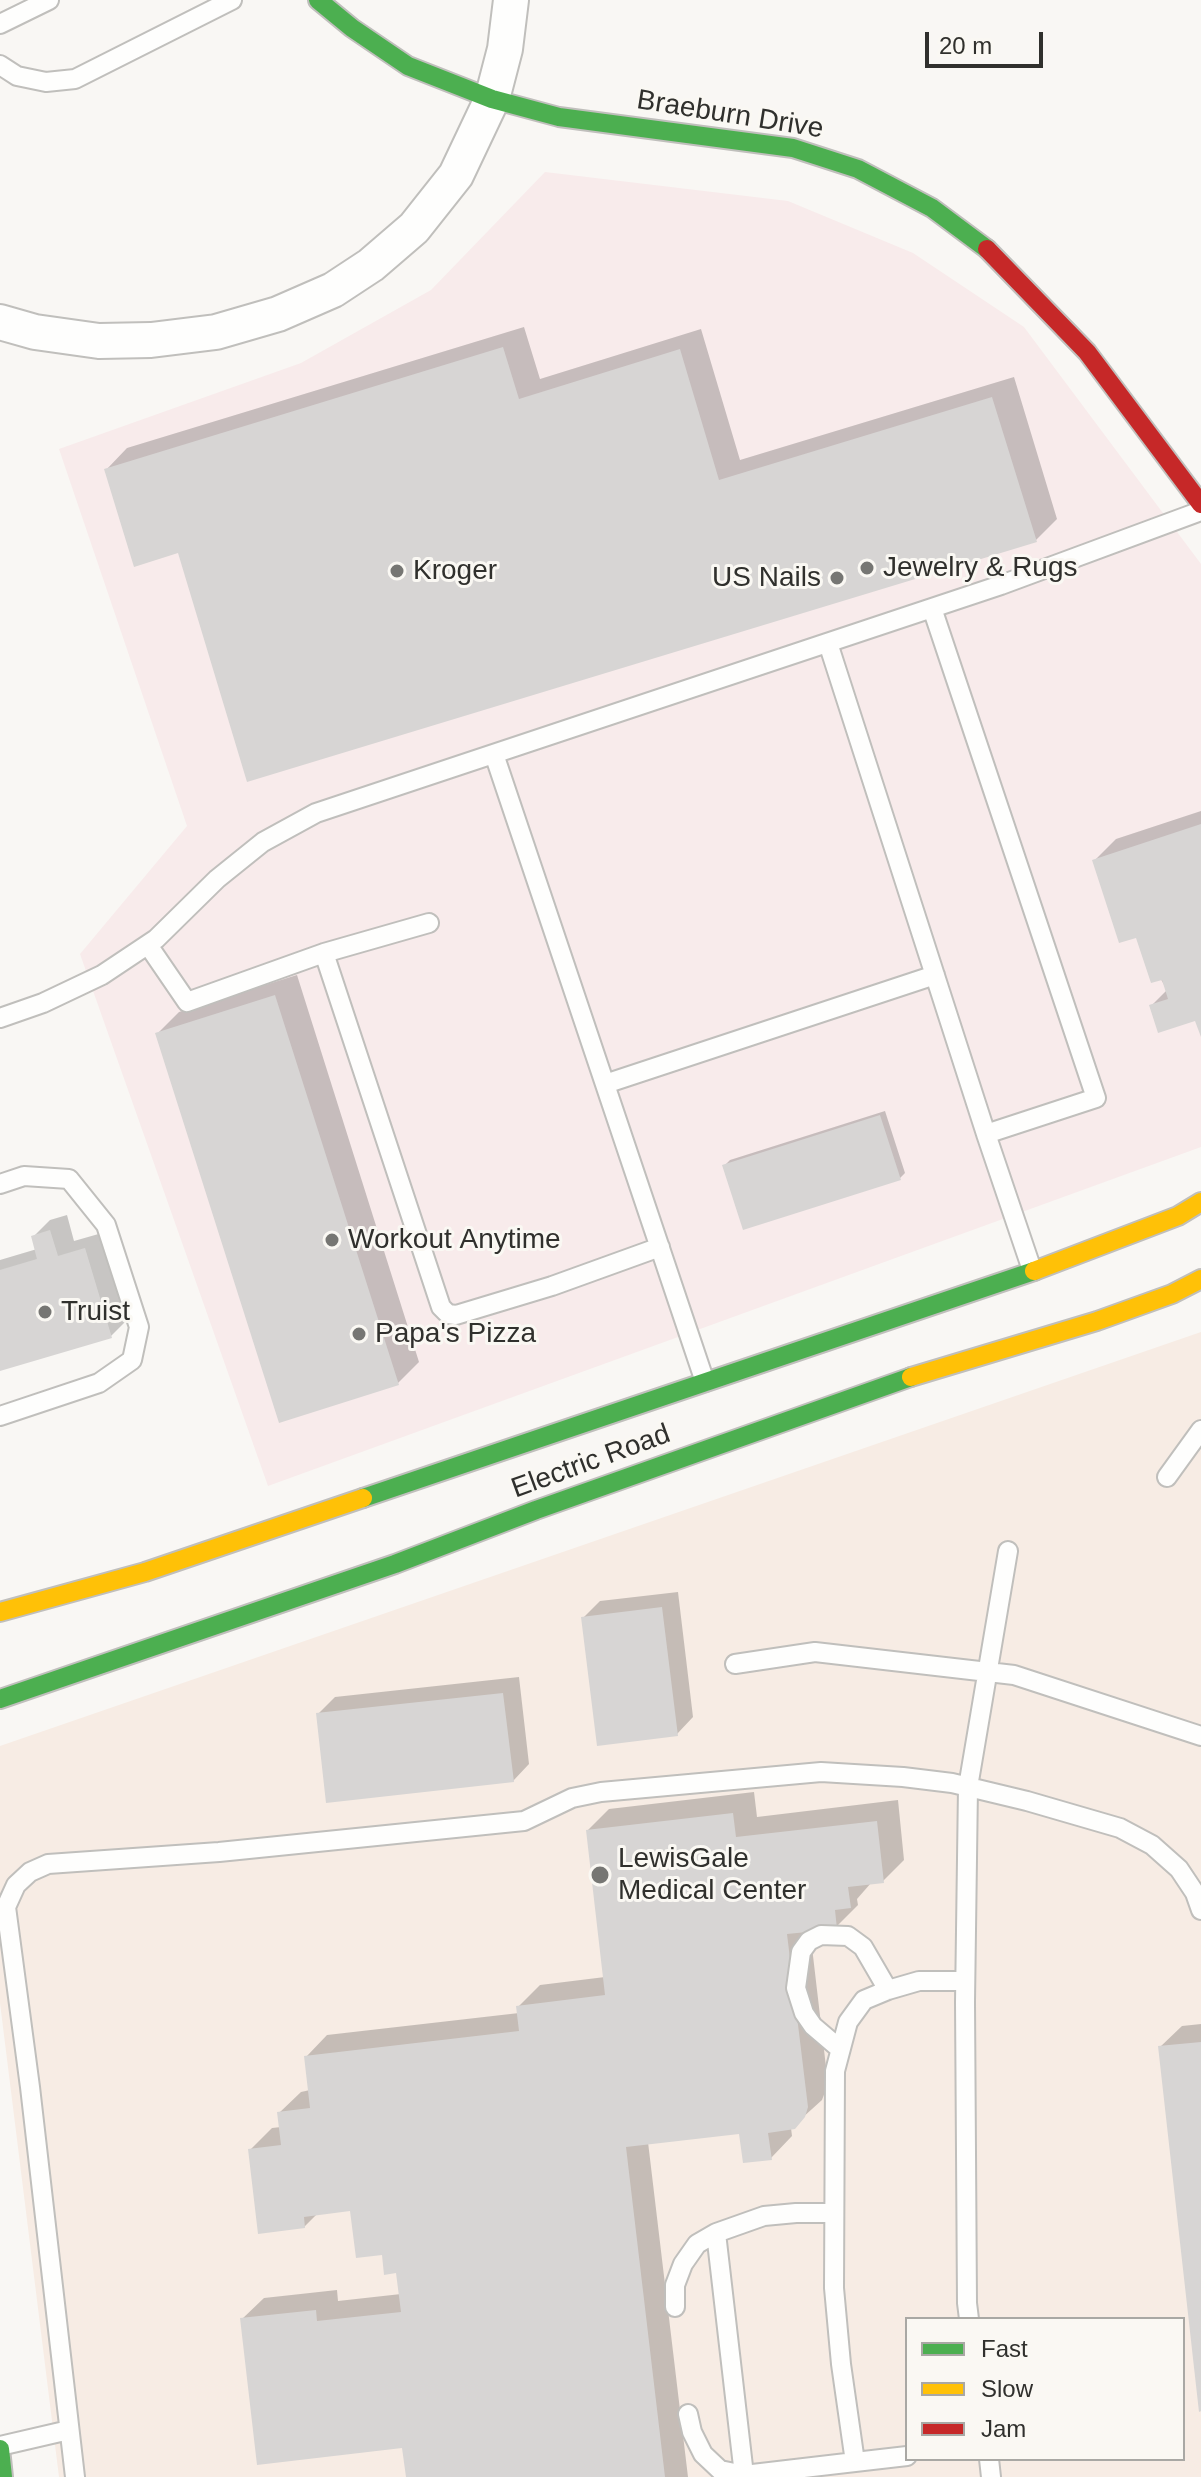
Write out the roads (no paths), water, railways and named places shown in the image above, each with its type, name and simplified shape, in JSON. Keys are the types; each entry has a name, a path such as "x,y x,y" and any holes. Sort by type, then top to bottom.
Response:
{"main road":[{"name":"Braeburn Drive","path":"318,0 352,28 408,66 492,99 559,117 793,148 858,169 932,208 987,249 1087,352 1201,504"},
{"name":"Electric Road","path":"0,1612 145,1572 1079,1255 1178,1216 1201,1202"},
{"name":"Electric Road","path":"0,1699 395,1564 536,1510 946,1365 1097,1321 1172,1294 1201,1279"},
{"path":"0,2448 3,2477"}],"street":[{"path":"0,322 35,332 99,341 151,340 216,332 278,314 333,290 371,265 414,228 456,175 492,99 505,49 511,0"}],"lane":[{"path":"0,24 49,0"},
{"path":"0,65 17,76 46,82 75,79 232,0"},
{"path":"0,1018 43,1003 102,975 148,945 217,879 252,851 316,813 932,608 1201,511"},
{"path":"932,608 1096,1098 986,1134"},
{"path":"828,643 1032,1270"},
{"path":"494,754 705,1382"},
{"path":"148,945 187,1002 324,953 429,923"},
{"path":"324,953 441,1307 448,1314 456,1315 552,1286 660,1247"},
{"path":"605,1084 935,975"},
{"path":"0,1184 24,1176 69,1179 106,1225 139,1327 132,1360 99,1383 0,1416"},
{"path":"1167,1477 1201,1430"},
{"path":"969,2317 965,1981 968,1787 1008,1551"},
{"path":"735,1664 815,1652 1014,1675 1201,1736"},
{"path":"75,2477 6,1907 16,1885 30,1872 48,1864 219,1852 524,1821 572,1798 601,1792 821,1772 903,1777 968,1787 1120,1828 1152,1845 1179,1869 1195,1893 1201,1910"},
{"path":"840,2049 813,2026 804,2013 796,1988 801,1952 809,1941 821,1935 848,1936 863,1947 888,1990"},
{"path":"855,2462 834,2288 835,2071 840,2049 848,2022 864,2000 919,1981 965,1981"},
{"path":"675,2307 675,2285 683,2264 697,2244 716,2233 764,2216 833,2213"},
{"path":"716,2233 744,2475"},
{"path":"688,2414 692,2432 703,2454 720,2470 744,2475 905,2456"},
{"path":"0,2448 69,2430"}],"place":[{"name":"Jewelry & Rugs","path":"867,568"},
{"name":"Kroger","path":"397,571"},
{"name":"US Nails","path":"837,578"},
{"name":"Workout Anytime","path":"332,1240"},
{"name":"Truist","path":"45,1312"},
{"name":"Papa's Pizza","path":"359,1334"},
{"name":"LewisGale Medical Center","path":"600,1875"}]}
